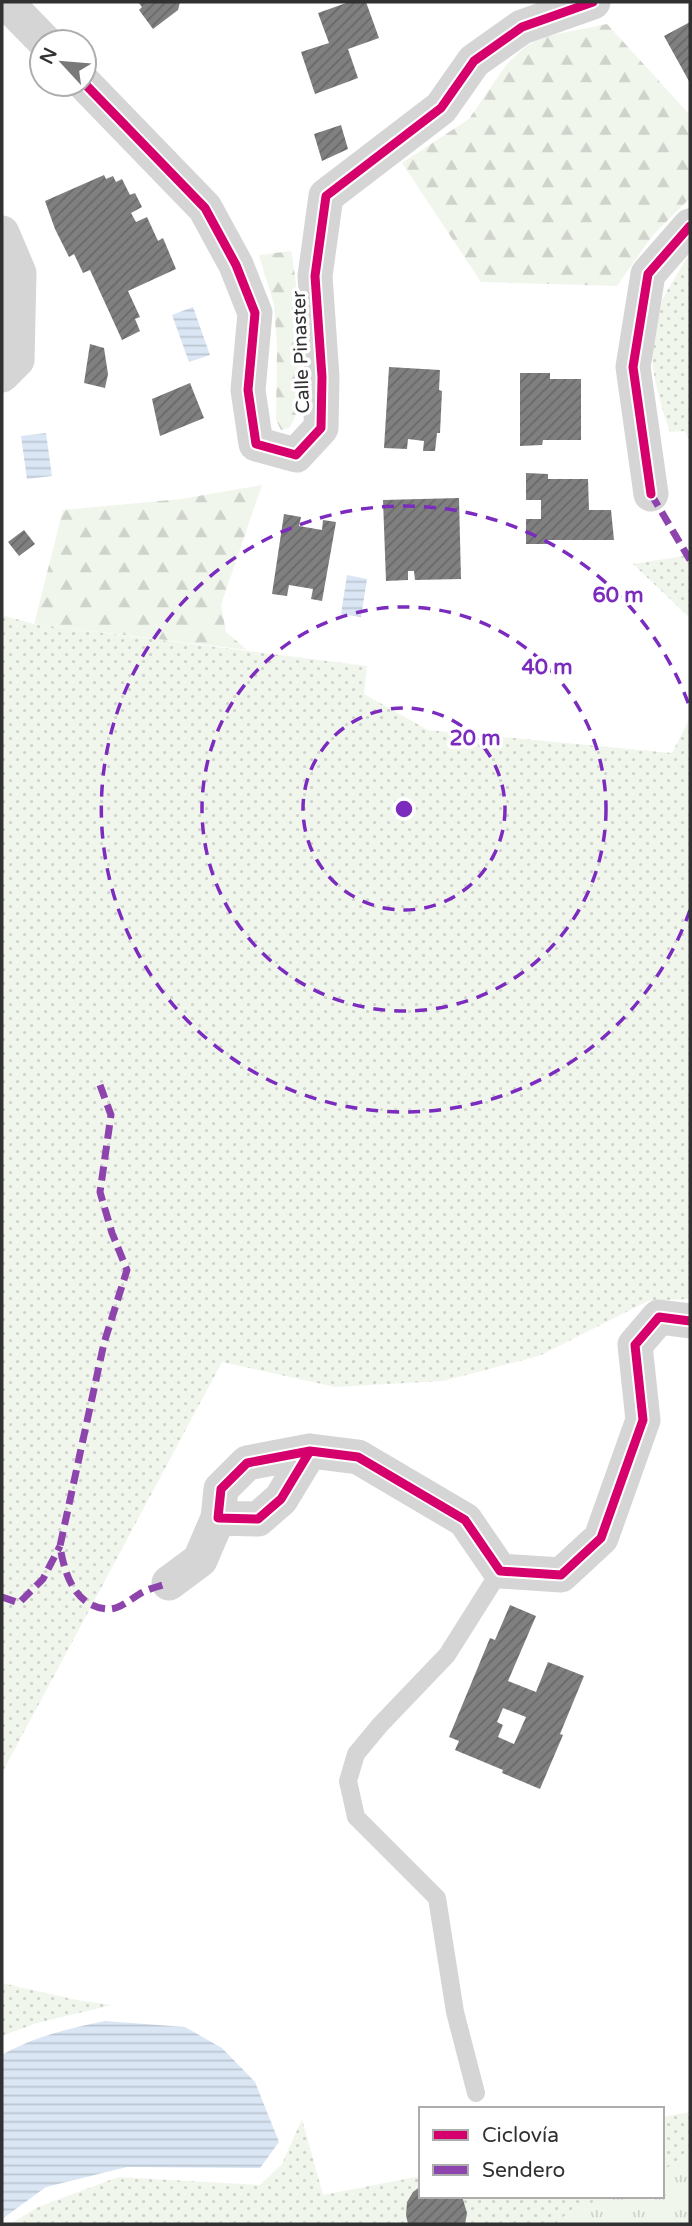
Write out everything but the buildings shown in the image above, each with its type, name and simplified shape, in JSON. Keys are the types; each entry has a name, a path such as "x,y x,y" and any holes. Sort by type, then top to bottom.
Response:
{"street":[{"path":"6,2 31,28"},
{"name":"Calle Pinaster","path":"98,97 205,208 236,265 255,313 248,390 256,444 296,455 321,428 322,377 315,276 326,196 441,108 474,61 522,27 593,2"},
{"path":"651,494 633,367 648,274 690,226"},
{"path":"2,233 19,273 17,360 2,375"},
{"path":"169,1583 200,1560 218,1518 220,1489 247,1463 310,1451 358,1457 465,1520 500,1571 561,1575 601,1538 643,1420 635,1345 659,1317 690,1321"},
{"path":"218,1518 258,1519 281,1499 310,1451"}],"lane":[{"path":"477,2092 455,2012 437,1898 356,1817 348,1781 356,1754 447,1655 500,1571"}],"green space":[{"path":"607,24 690,115 690,198 653,235 617,286 481,282 402,163 469,119 506,65 525,47 542,37"},
{"path":"291,251 302,342 301,392 297,413 289,428 281,430 276,420 277,347 274,305 259,255"},
{"path":"690,253 690,442 685,431 670,432 656,384 652,332 665,294"},
{"path":"262,485 221,605 226,632 247,650 34,624 63,510 181,499"},
{"path":"690,555 690,618 633,564"},
{"path":"2,615 34,624 367,666 364,694 428,730 672,753 690,718 690,1299 648,1301 539,1356 443,1381 335,1387 222,1362 2,1773"},
{"path":"2,1983 112,2005 37,2023 2,2036"},
{"path":"690,2112 690,2224 10,2224 38,2207 118,2177 260,2185 282,2164 302,2119 323,2195 419,2176 419,2198 664,2198 664,2117"},
{"path":"690,2156 690,2224 555,2224 564,2216 602,2198 664,2198 664,2169"}],"water":[{"path":"193,307 210,355 189,362 172,315"},
{"path":"46,433 52,476 27,479 21,436"},
{"path":"347,575 367,579 361,617 341,614"},
{"path":"105,2021 185,2027 222,2048 255,2082 279,2142 260,2168 127,2167 46,2187 2,2219 2,2055 52,2034"}],"marked path":[{"path":"651,494 690,560"},
{"path":"100,1085 111,1115 100,1192 127,1270 104,1343 60,1546 73,1587 88,1603 97,1607 118,1607 143,1592 169,1583"},
{"path":"2,1597 19,1603 43,1579 60,1546"}],"cycle path":[{"path":"98,97 205,208 236,265 255,313 248,390 256,444 296,455 321,428 322,377 315,276 326,196 441,108 474,61 522,27 593,2"},
{"path":"651,494 633,367 648,274 690,226"},
{"path":"310,1451 281,1499 258,1519 218,1518 221,1489 247,1463 310,1451 358,1457 465,1520 500,1571 561,1575 601,1538 643,1420 635,1345 659,1317 690,1321"}]}
